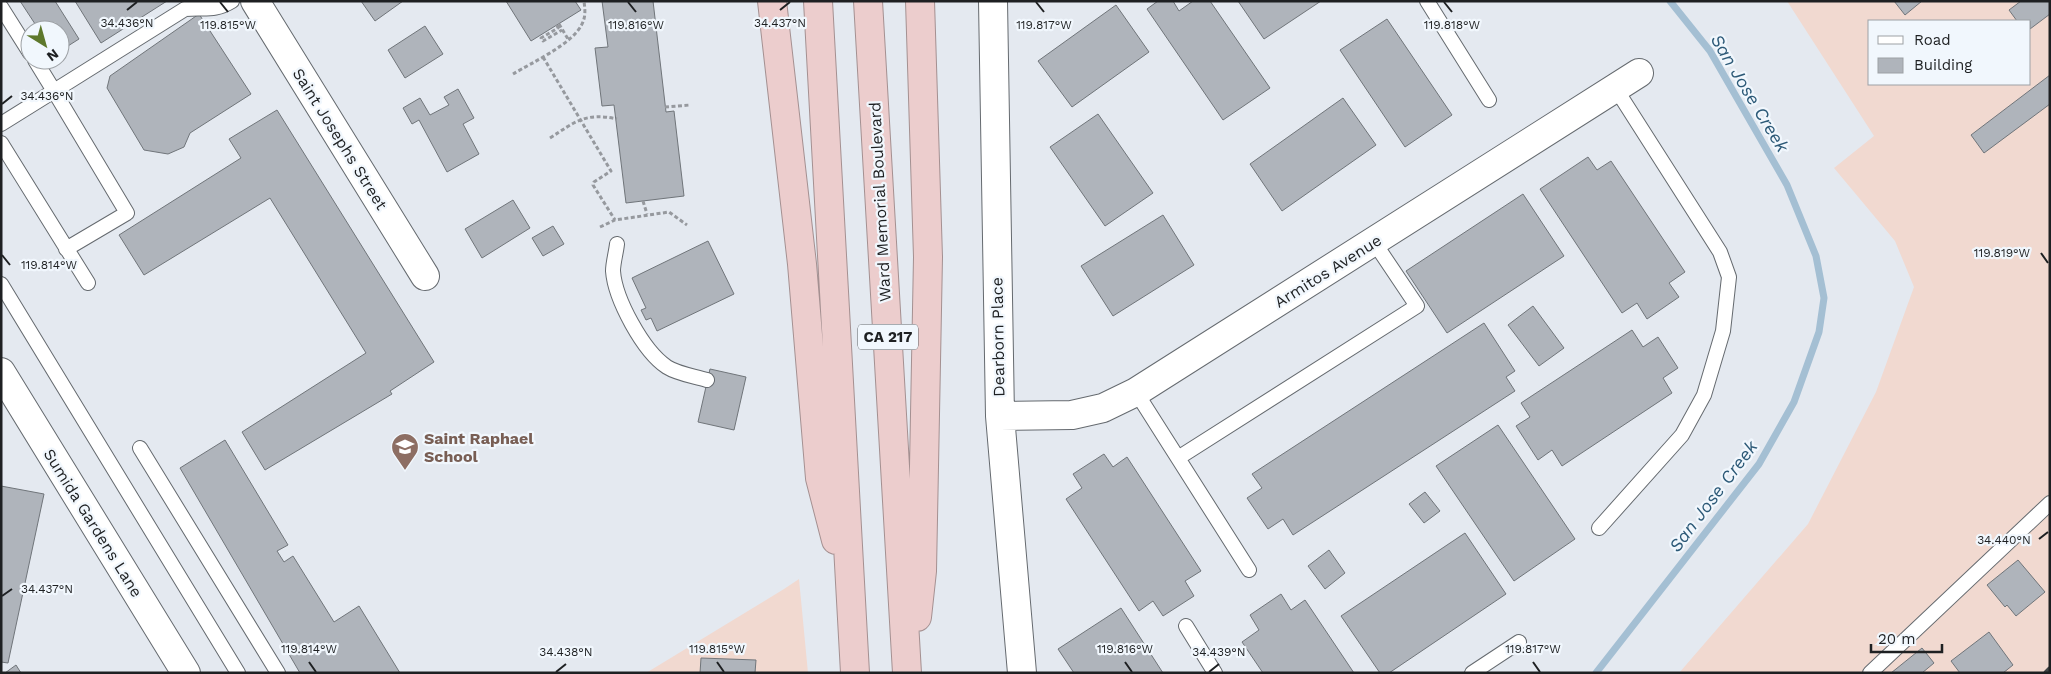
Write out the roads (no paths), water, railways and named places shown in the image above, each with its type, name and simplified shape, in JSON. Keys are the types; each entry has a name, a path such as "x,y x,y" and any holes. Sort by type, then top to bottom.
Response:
{"highway":[{"path":"772,1 802,264 820,478 851,602"},
{"name":"CA 217","path":"818,1 855,673"},
{"name":"Ward Memorial Boulevard","path":"868,1 907,673"},
{"path":"911,673 922,571 928,257 920,1"}],"street":[{"name":"Saint Josephs Street","path":"256,1 425,276"},
{"name":"Dearborn Place","path":"993,1 1000,416 1022,673"},
{"name":"Armitos Avenue","path":"1000,416 1072,415 1103,408 1136,392 1639,74"},
{"name":"Sumida Gardens Lane","path":"1,372 8,401 186,673"}],"lane":[{"path":"1,124 185,9 221,8 232,1"},
{"path":"1427,1 1489,100"},
{"path":"1,7 20,37"},
{"path":"41,70 127,212 66,249"},
{"path":"1599,528 1682,435 1704,395 1723,331 1729,277 1720,252 1616,88"},
{"path":"1,143 88,283"},
{"path":"1178,458 1416,306 1374,242"},
{"path":"617,244 613,270 618,296 649,348 658,360 669,368 707,380"},
{"path":"1,284 238,673"},
{"path":"1136,392 1249,570"},
{"path":"140,448 278,673"},
{"path":"1870,673 2050,503"},
{"path":"1186,626 1215,673"},
{"path":"1472,673 1518,642"}],"waterway":[{"name":"San Jose Creek","path":"1596,673 1759,464 1794,402 1819,332 1824,298 1816,256 1787,185 1710,51 1670,1"}],"railway":[{"path":"2045,673 2050,668"}],"place":[{"name":"Saint Raphael School","path":"405,471"}]}
